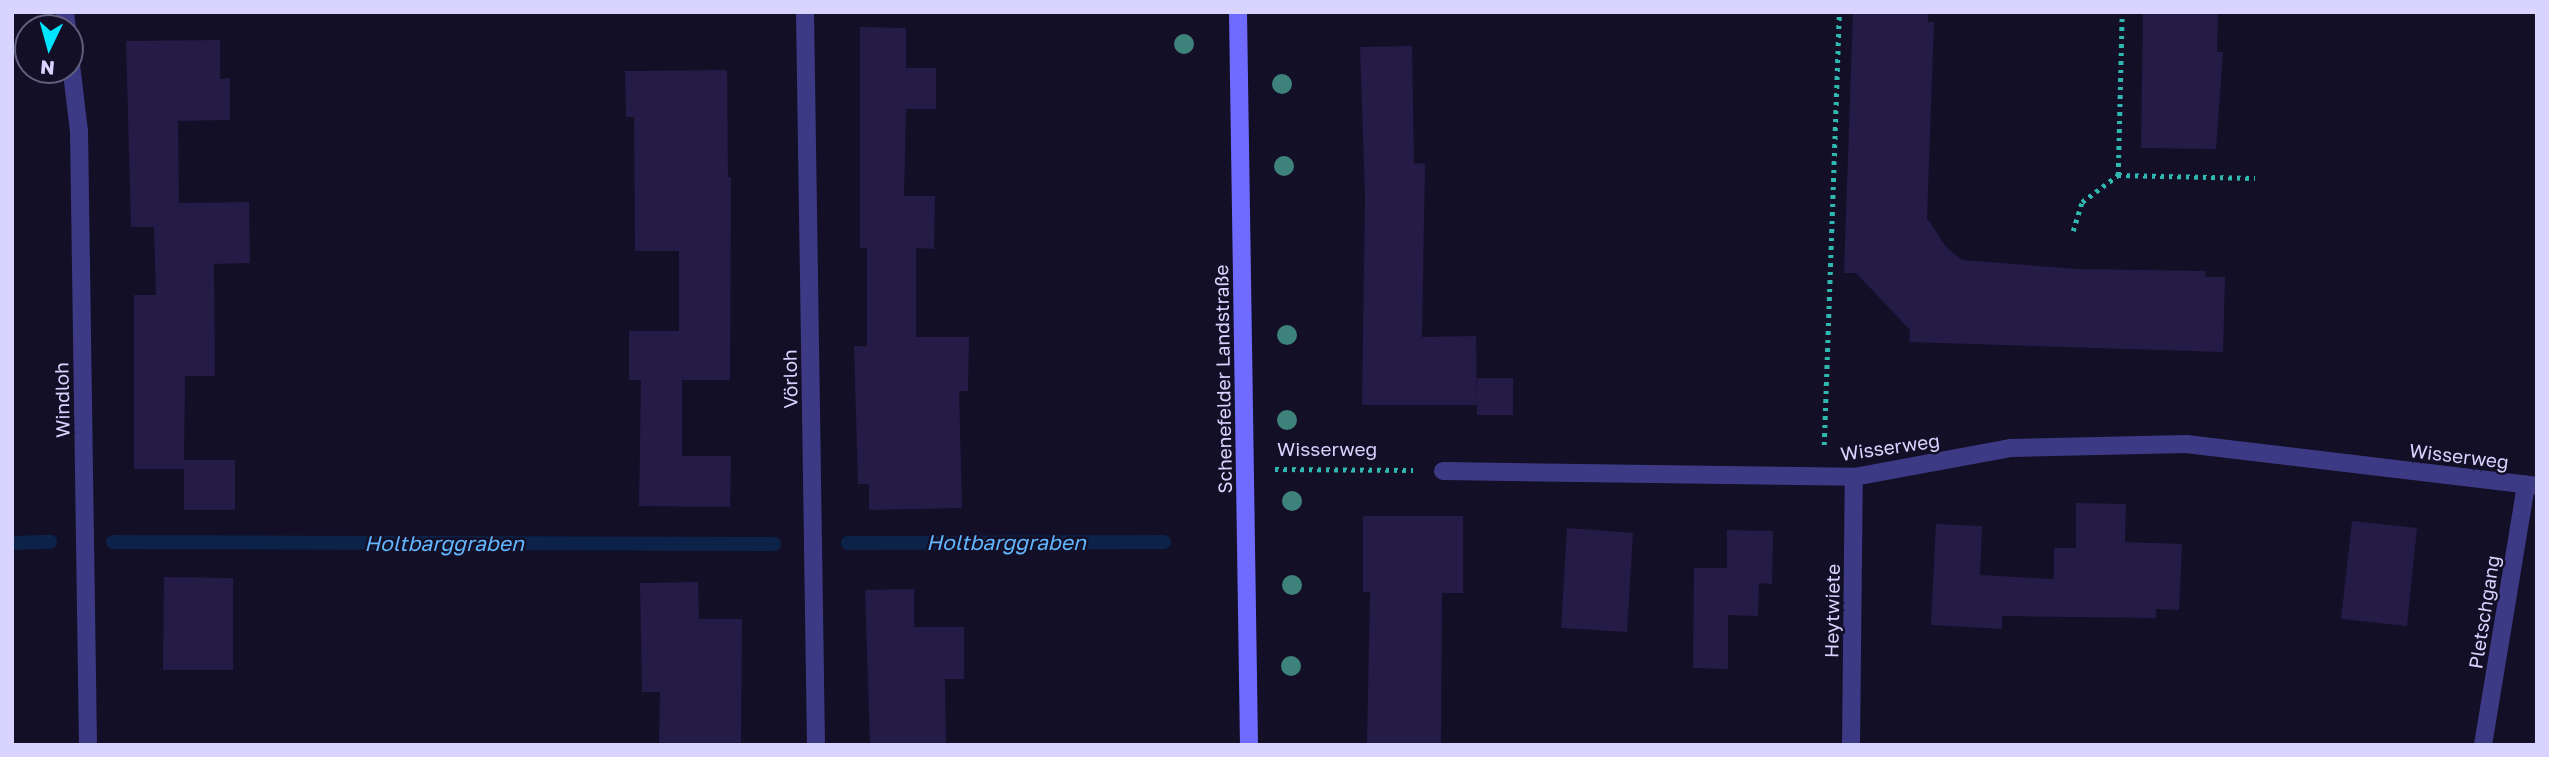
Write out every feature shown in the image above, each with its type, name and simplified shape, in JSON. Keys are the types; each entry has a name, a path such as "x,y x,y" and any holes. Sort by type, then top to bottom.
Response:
{"main road":[{"name":"Schenefelder Landstraße","path":"1238,12 1249,745"}],"street":[{"name":"Vörloh","path":"805,12 816,745"},
{"name":"Windloh","path":"73,84 79,131 88,745"},
{"name":"Wisserweg","path":"1443,471 1854,477 2011,448 2186,444 2531,486"},
{"name":"Heytwiete","path":"1851,745 1854,477"},
{"name":"Pletschgang","path":"2483,745 2531,486"}],"path":[{"path":"1823,477 1839,12"},
{"path":"2118,175 2122,12"},
{"path":"2073,231 2082,202 2118,175 2255,178"},
{"name":"Wisserweg","path":"1246,469 1443,471"}],"building":[{"path":"1853,12 1928,12 1928,22 1934,22 1927,218 1946,247 1962,260 2078,269 2206,271 2205,277 2225,277 2223,352 1909,342 1910,330 1856,273 1844,273"},
{"path":"2143,12 2218,12 2217,52 2223,52 2216,149 2141,148"},
{"path":"860,27 906,28 906,68 936,68 936,109 906,109 904,196 935,196 934,249 916,248 916,337 969,337 968,391 959,391 962,508 869,510 869,484 858,484 854,346 867,346 867,248 860,248"},
{"path":"220,40 220,79 230,78 230,120 178,121 179,203 249,202 250,263 214,264 215,376 185,376 184,460 235,460 235,510 184,510 184,469 134,469 134,295 156,295 154,227 131,227 126,41"},
{"path":"1412,46 1414,164 1425,163 1422,337 1476,336 1477,405 1362,405 1365,196 1360,47"},
{"path":"727,70 728,177 731,177 730,380 682,380 682,456 731,456 730,507 639,506 641,380 629,380 629,331 679,331 679,251 635,251 634,117 626,117 625,71"},
{"path":"1477,378 1513,378 1513,415 1477,415"},
{"path":"2076,503 2126,504 2125,542 2182,544 2179,610 2156,609 2156,618 2002,616 2002,629 1931,625 1936,524 1982,526 1980,575 2054,579 2054,548 2076,548"},
{"path":"1363,516 1463,516 1463,593 1442,593 1441,745 1367,745 1370,592 1363,592"},
{"path":"2352,521 2417,528 2407,626 2341,619"},
{"path":"1567,528 1633,533 1627,632 1561,628"},
{"path":"1727,530 1773,531 1772,584 1759,583 1758,616 1728,615 1728,669 1693,668 1694,568 1727,568"},
{"path":"164,577 233,578 233,670 163,670"},
{"path":"698,582 699,619 742,619 741,745 659,745 660,692 642,692 640,583"},
{"path":"914,589 914,627 964,627 964,679 945,679 946,745 870,745 865,590"}],"waterway":[{"name":"Holtbarggraben","path":"12,543 50,542"},
{"name":"Holtbarggraben","path":"113,542 774,544"},
{"name":"Holtbarggraben","path":"848,543 1164,542"}]}
